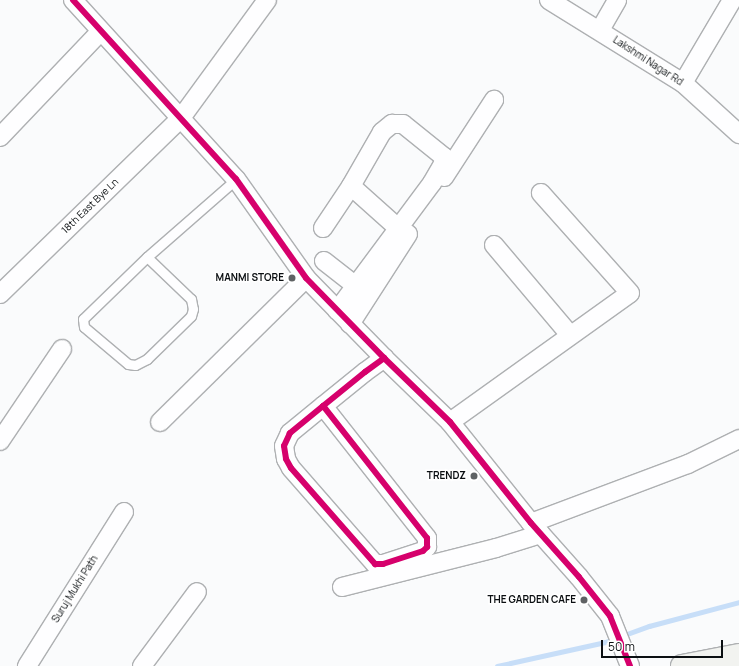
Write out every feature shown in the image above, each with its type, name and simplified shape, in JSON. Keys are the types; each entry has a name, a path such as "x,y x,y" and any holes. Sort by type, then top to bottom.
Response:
{"main road":[{"path":"682,666 739,655"}],"street":[{"path":"73,0 236,179 306,278 337,311 450,422 536,529 579,577 610,616 630,666"},
{"name":"18th East Bye Ln","path":"0,294 181,118 267,0"},
{"name":"Lakshmi Nagar Rd","path":"550,0 683,83 739,134"},
{"path":"600,30 617,0"},
{"path":"683,83 732,0"},
{"path":"0,137 101,31"},
{"path":"350,324 494,100"},
{"path":"323,228 351,186 382,132 392,124 403,124 441,153 444,157 440,170 432,183 337,311"},
{"path":"351,186 398,228"},
{"path":"450,422 630,293 540,193"},
{"path":"494,245 570,335"},
{"path":"324,261 356,286"},
{"path":"160,422 306,278"},
{"path":"0,441 62,349"},
{"path":"324,406 427,538 427,548 423,551 383,564 375,564 291,468 286,459 284,446 290,433 384,358"},
{"path":"342,587 496,548 536,529 688,464 739,440"},
{"name":"Suruj Mukhi Path","path":"27,666 124,512"},
{"path":"142,666 197,592"}],"lane":[{"path":"147,257 191,299 193,309 191,316 148,360 135,365 128,364 84,327 83,319 147,257 236,179"}],"waterway":[{"path":"497,666 605,642 649,626 739,602"}],"cycle path":[{"path":"73,0 236,179 306,278 384,358 450,422 531,523 579,577 610,616 630,666"},
{"path":"323,406 290,433 284,446 286,459 291,468 375,564 383,564 423,551 427,547 427,538 323,406 384,358"}],"place":[{"name":"MANMI STORE","path":"292,278"},
{"name":"TRENDZ","path":"474,476"},
{"name":"THE GARDEN CAFE","path":"584,600"}]}
